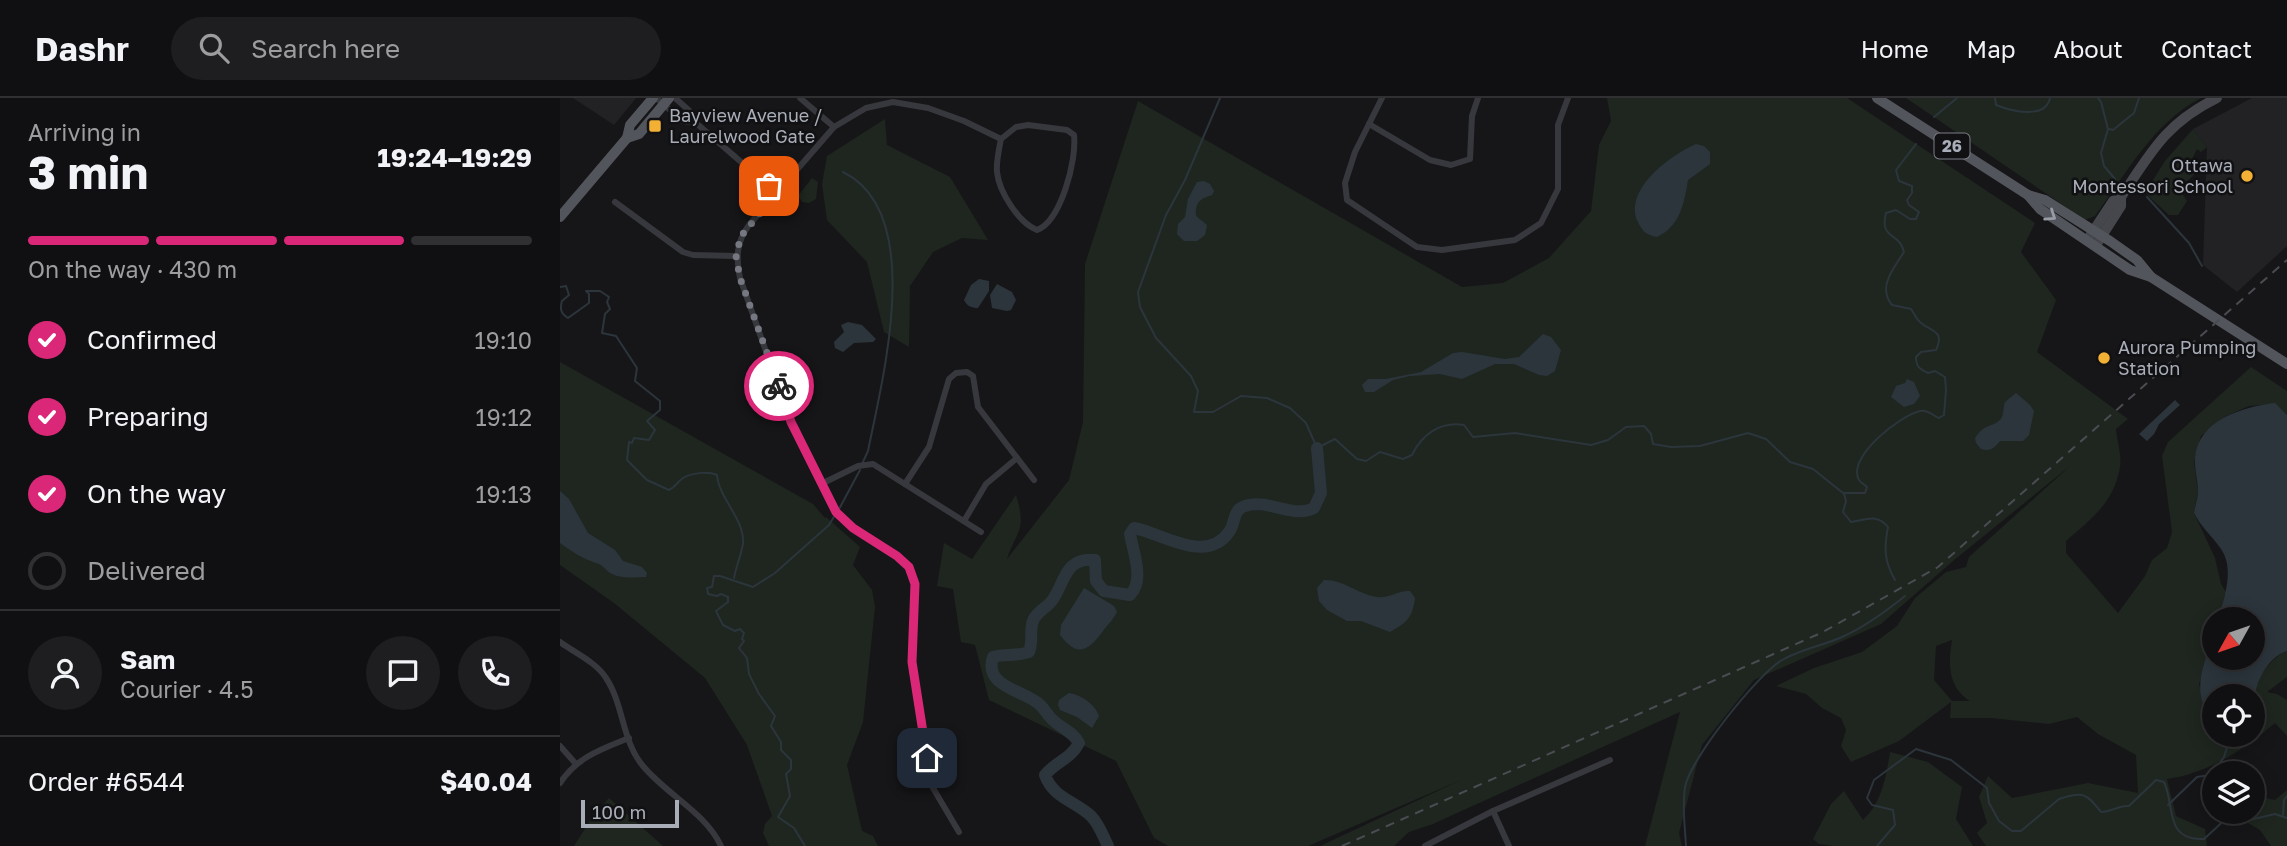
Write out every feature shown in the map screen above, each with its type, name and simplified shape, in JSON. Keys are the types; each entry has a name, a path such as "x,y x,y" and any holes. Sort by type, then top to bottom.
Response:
{"main road":[{"name":"26","path":"1877,98 2028,195 2045,200 2099,241"},
{"path":"2217,98 2184,116 2154,146 2121,197 2120,206 2099,241 2130,270 2151,277 2287,364"},
{"path":"560,217 627,138 630,125 660,100"}],"street":[{"path":"675,98 692,113 696,123 777,193"},
{"path":"800,98 834,127"},
{"path":"1382,98 1355,152 1345,183 1347,200 1417,247 1442,250 1515,240 1541,223 1558,189 1558,125 1568,98"},
{"path":"1369,124 1430,160 1451,165 1469,159 1472,116 1478,98"},
{"path":"660,100 683,121 696,123"},
{"path":"959,832 930,783 912,662 915,584 909,567 897,556 853,528 836,512 791,422 740,278 736,256 741,236 834,127 866,108 893,102 929,108 1001,139"},
{"path":"1028,125 1067,131 1074,135 1076,145 1065,195 1046,227 1037,230 1028,227 1006,196 997,171 1001,139 1016,127 1028,125"},
{"path":"615,202 693,256 736,256"},
{"path":"905,484 929,447 949,379 956,373 967,372 973,376 978,407 1034,480"},
{"path":"964,521 986,485 1017,458"},
{"path":"821,484 858,466 873,464 981,532"},
{"path":"560,642 606,677 642,765 655,780 708,824 721,846"},
{"path":"560,783 576,764 596,750 629,738"},
{"path":"560,746 576,764"},
{"path":"1425,846 1493,811 1610,760"},
{"path":"1493,811 1509,846"}],"shaded area":[{"path":"573,98 636,98 614,125"},
{"path":"1607,98 1847,98 2035,223 2021,252 2056,300 2037,352 2128,419 2116,429 2120,463 2113,491 2100,509 2066,541 2066,553 2118,613 2145,576 2152,560 2167,548 2172,532 2162,456 2168,442 2251,367 2287,391 2287,415 2275,404 2249,406 2226,416 2201,436 2194,462 2198,492 2194,513 2215,558 2221,584 2226,592 2222,607 2202,607 2203,670 2199,684 2202,695 2202,747 2243,747 2221,761 2202,761 2202,770 2197,772 2167,779 2176,816 2205,829 2207,846 1986,846 1977,833 1987,823 1979,797 1988,776 2012,798 2088,783 2138,793 2136,755 2098,734 2077,717 2049,724 1991,718 1950,718 1951,702 1899,741 1851,762 1841,746 1846,730 1841,718 1822,708 1806,694 1776,686 1814,668 1862,652 1897,626 1915,598 1946,572 1966,567 1969,557 2070,466 1953,561 1881,624 1754,680 1702,745 1679,833 1682,846 1645,846 1680,712 1433,824 1409,832 1394,846 1320,846 1461,780 1308,846 1168,846 1154,838 1116,761 989,700 975,645 961,642 953,589 937,586 944,543 972,559 1016,495 1021,524 1007,559 1069,480 1083,422 1085,264 1138,101 1462,287 1503,283 1549,258 1591,211 1599,145 1611,121","holes":["1952,640 1950,667 1957,689 1970,701 1952,701 1934,680 1936,646"]},
{"path":"1906,98 2201,98 2184,108 2155,135 2095,216 2085,220"},
{"name":"Ottawa Montessori School","path":"2252,98 2287,98 2287,246 2237,292 2203,265 2207,147 2193,129"},
{"path":"885,119 887,145 950,177 988,240 962,238 933,252 910,286 909,347 884,332 867,262 827,220 822,184 827,156"},
{"path":"2193,129 2207,147 2201,152 2197,149 2193,157 2200,169 2179,189 2187,201 2178,215 2169,215 2145,193 2165,161"},
{"path":"1696,144 1704,146 1710,152 1710,164 1688,180 1680,213 1671,227 1657,237 1647,234 1637,220 1635,208 1638,196 1663,164"},
{"path":"812,178 818,182 816,199 809,203 802,202 798,196"},
{"path":"1197,182 1210,184 1214,191 1196,207 1196,216 1207,225 1205,235 1197,241 1184,241 1177,234 1178,224 1185,217 1188,199"},
{"path":"979,279 989,281 989,291 978,308 973,308 964,300 971,285"},
{"path":"997,284 1012,292 1016,300 1011,310 992,308 990,295"},
{"path":"848,322 862,325 876,339 873,342 854,343 843,352 835,348 834,342 844,332 841,325"},
{"path":"1543,334 1551,337 1561,350 1555,371 1547,376 1514,364 1495,364 1462,379 1440,374 1410,376 1393,380 1374,392 1365,392 1362,385 1368,379 1386,379 1421,372 1453,353 1505,359 1519,357"},
{"path":"560,362 813,504 825,518 860,547 853,565 872,590 875,607 863,722 847,765 862,831 873,836 878,846 769,846 763,833 765,824 772,816 747,745 705,678 614,603 560,565"},
{"path":"1907,379 1914,382 1920,396 1914,404 1904,407 1891,397 1896,386 1905,383"},
{"path":"2016,393 2034,411 2029,435 2023,441 2000,441 1992,449 1981,449 1975,438 1982,430 2000,420 2005,402"},
{"path":"2175,400 2180,405 2159,424 2147,441 2139,434"},
{"path":"2275,403 2287,415 2287,651 2274,658 2265,670 2265,607 2222,607 2228,575 2225,557 2194,513 2198,491 2195,458 2198,445 2213,425 2249,408"},
{"path":"560,491 569,499 588,533 615,550 623,561 642,567 647,573 646,577 612,574 560,543"},
{"path":"1324,580 1338,582 1377,597 1410,591 1415,598 1412,611 1405,622 1390,632 1361,621 1347,621 1327,610 1319,601 1317,588"},
{"path":"1084,588 1114,606 1117,612 1093,643 1078,649 1072,647 1060,635 1061,625"},
{"path":"2287,651 2287,677 2267,692 2287,700 2287,736 2275,723 2265,731 2265,684 2257,684 2272,661"},
{"path":"2203,670 2265,670 2258,684 2202,684 2202,700 2200,683"},
{"path":"1069,693 1087,701 1097,712 1099,716 1092,728 1077,717 1060,710 1059,700"},
{"path":"1890,752 1928,762 1962,787 1956,819 1973,846 1834,846 1819,844 1813,839 1831,804 1844,791 1863,820 1875,805 1882,789"},
{"path":"2287,790 2287,846 2271,846 2260,830 2250,824 2265,824 2265,798 2275,800"},
{"path":"609,798 663,846 574,846 593,816"}],"waterway":[{"path":"1220,98 1185,180 1166,215 1138,292 1140,307 1156,338 1191,376 1198,391 1194,412 1213,412 1241,396 1267,398 1290,408 1306,423 1317,448 1335,439 1357,459 1366,461 1380,452 1403,459 1412,455 1421,441 1433,431 1456,424 1464,425 1473,437 1515,433 1591,445 1608,440 1626,427 1644,426 1651,434 1653,444 1671,447 1700,446 1748,433 1766,439 1790,462 1813,469 1843,493"},
{"path":"1934,117 1957,98"},
{"path":"1995,98 1996,105 2027,112 2042,109 2050,98"},
{"path":"2098,98 2108,129 2101,153 2104,166 2115,179"},
{"path":"2109,129 2113,130 2134,113 2139,98"},
{"path":"1844,493 1865,493 1867,487 1859,481 1857,471 1860,460 1889,429 1920,411 1939,418 1944,415 1945,377 1935,371 1928,373 1922,370 1916,360 1921,352 1936,350 1938,335 1920,322 1911,309 1892,305 1886,291 1892,271 1904,252 1899,241 1885,228 1886,213 1896,210 1910,219 1916,219 1919,212 1909,205 1907,200 1912,193 1912,186 1899,181 1896,170 1916,144"},
{"path":"843,172 869,193 884,223 892,260 892,300 882,383 868,451 862,464"},
{"path":"2147,197 2189,243 2202,266"},
{"path":"560,287 566,286 569,295 562,301 561,306 562,312 568,318 589,303 589,294 586,291 600,291 609,297 607,302 610,309 605,314 602,333 616,336 637,368 635,381 660,401 660,410 647,421 655,430 649,440 634,438 632,443 629,442 627,460 647,480 669,490 690,475 717,475 722,492 743,535 734,578"},
{"path":"1108,846 1094,819 1053,789 1045,775 1079,743 1039,704 999,681 991,667 993,657 1029,652 1033,621 1050,603 1066,574 1076,563 1095,560 1096,581 1104,591 1130,595 1137,582 1130,534 1134,528 1183,544 1208,546 1219,542 1229,532 1238,510 1245,506 1262,504 1297,511 1314,508 1321,493 1317,448"},
{"path":"838,511 860,470"},
{"path":"1844,494 1846,501 1843,512 1851,522 1875,519 1888,527 1886,554 1895,580"},
{"path":"805,846 794,828 778,817 790,796 786,774 791,769 791,760 781,750 781,742 771,726 775,716 759,694 749,674 747,658 739,648 744,641 744,633 740,629 735,631 723,625 716,611 728,602 728,597 708,594 707,588 712,587 714,576 753,587 775,573 829,525 835,515"},
{"path":"1686,846 1685,787 1699,757 1742,699 1782,660 1850,633 1875,619 1905,596"},
{"path":"2168,805 2197,777 2210,775 2224,757 2227,747"},
{"path":"1877,846 1895,825 1893,810 1872,805 1867,798 1874,780 1916,749 1951,760 1987,788 1989,803 1999,821 2012,831 2021,831 2059,799 2074,795 2087,797 2101,812 2129,806 2156,780 2164,782 2177,828 2191,838 2204,839 2229,816 2245,821 2275,814 2287,818"},
{"path":"2283,815 2284,800 2287,796"}],"railway":[{"path":"1342,846 1823,632 1938,567 2287,260"}],"way so far":[{"path":"769,186 777,193 741,236 736,256 740,278 779,386"}],"place":[{"name":"Bayview Avenue / Laurelwood Gate","path":"655,126"},
{"name":"Ottawa Montessori School","path":"2247,176"},
{"name":"Aurora Pumping Station","path":"2104,358"}],"route":[{"path":"779,386 791,422 836,512 853,528 897,556 909,567 915,584 912,662 927,758"}]}
